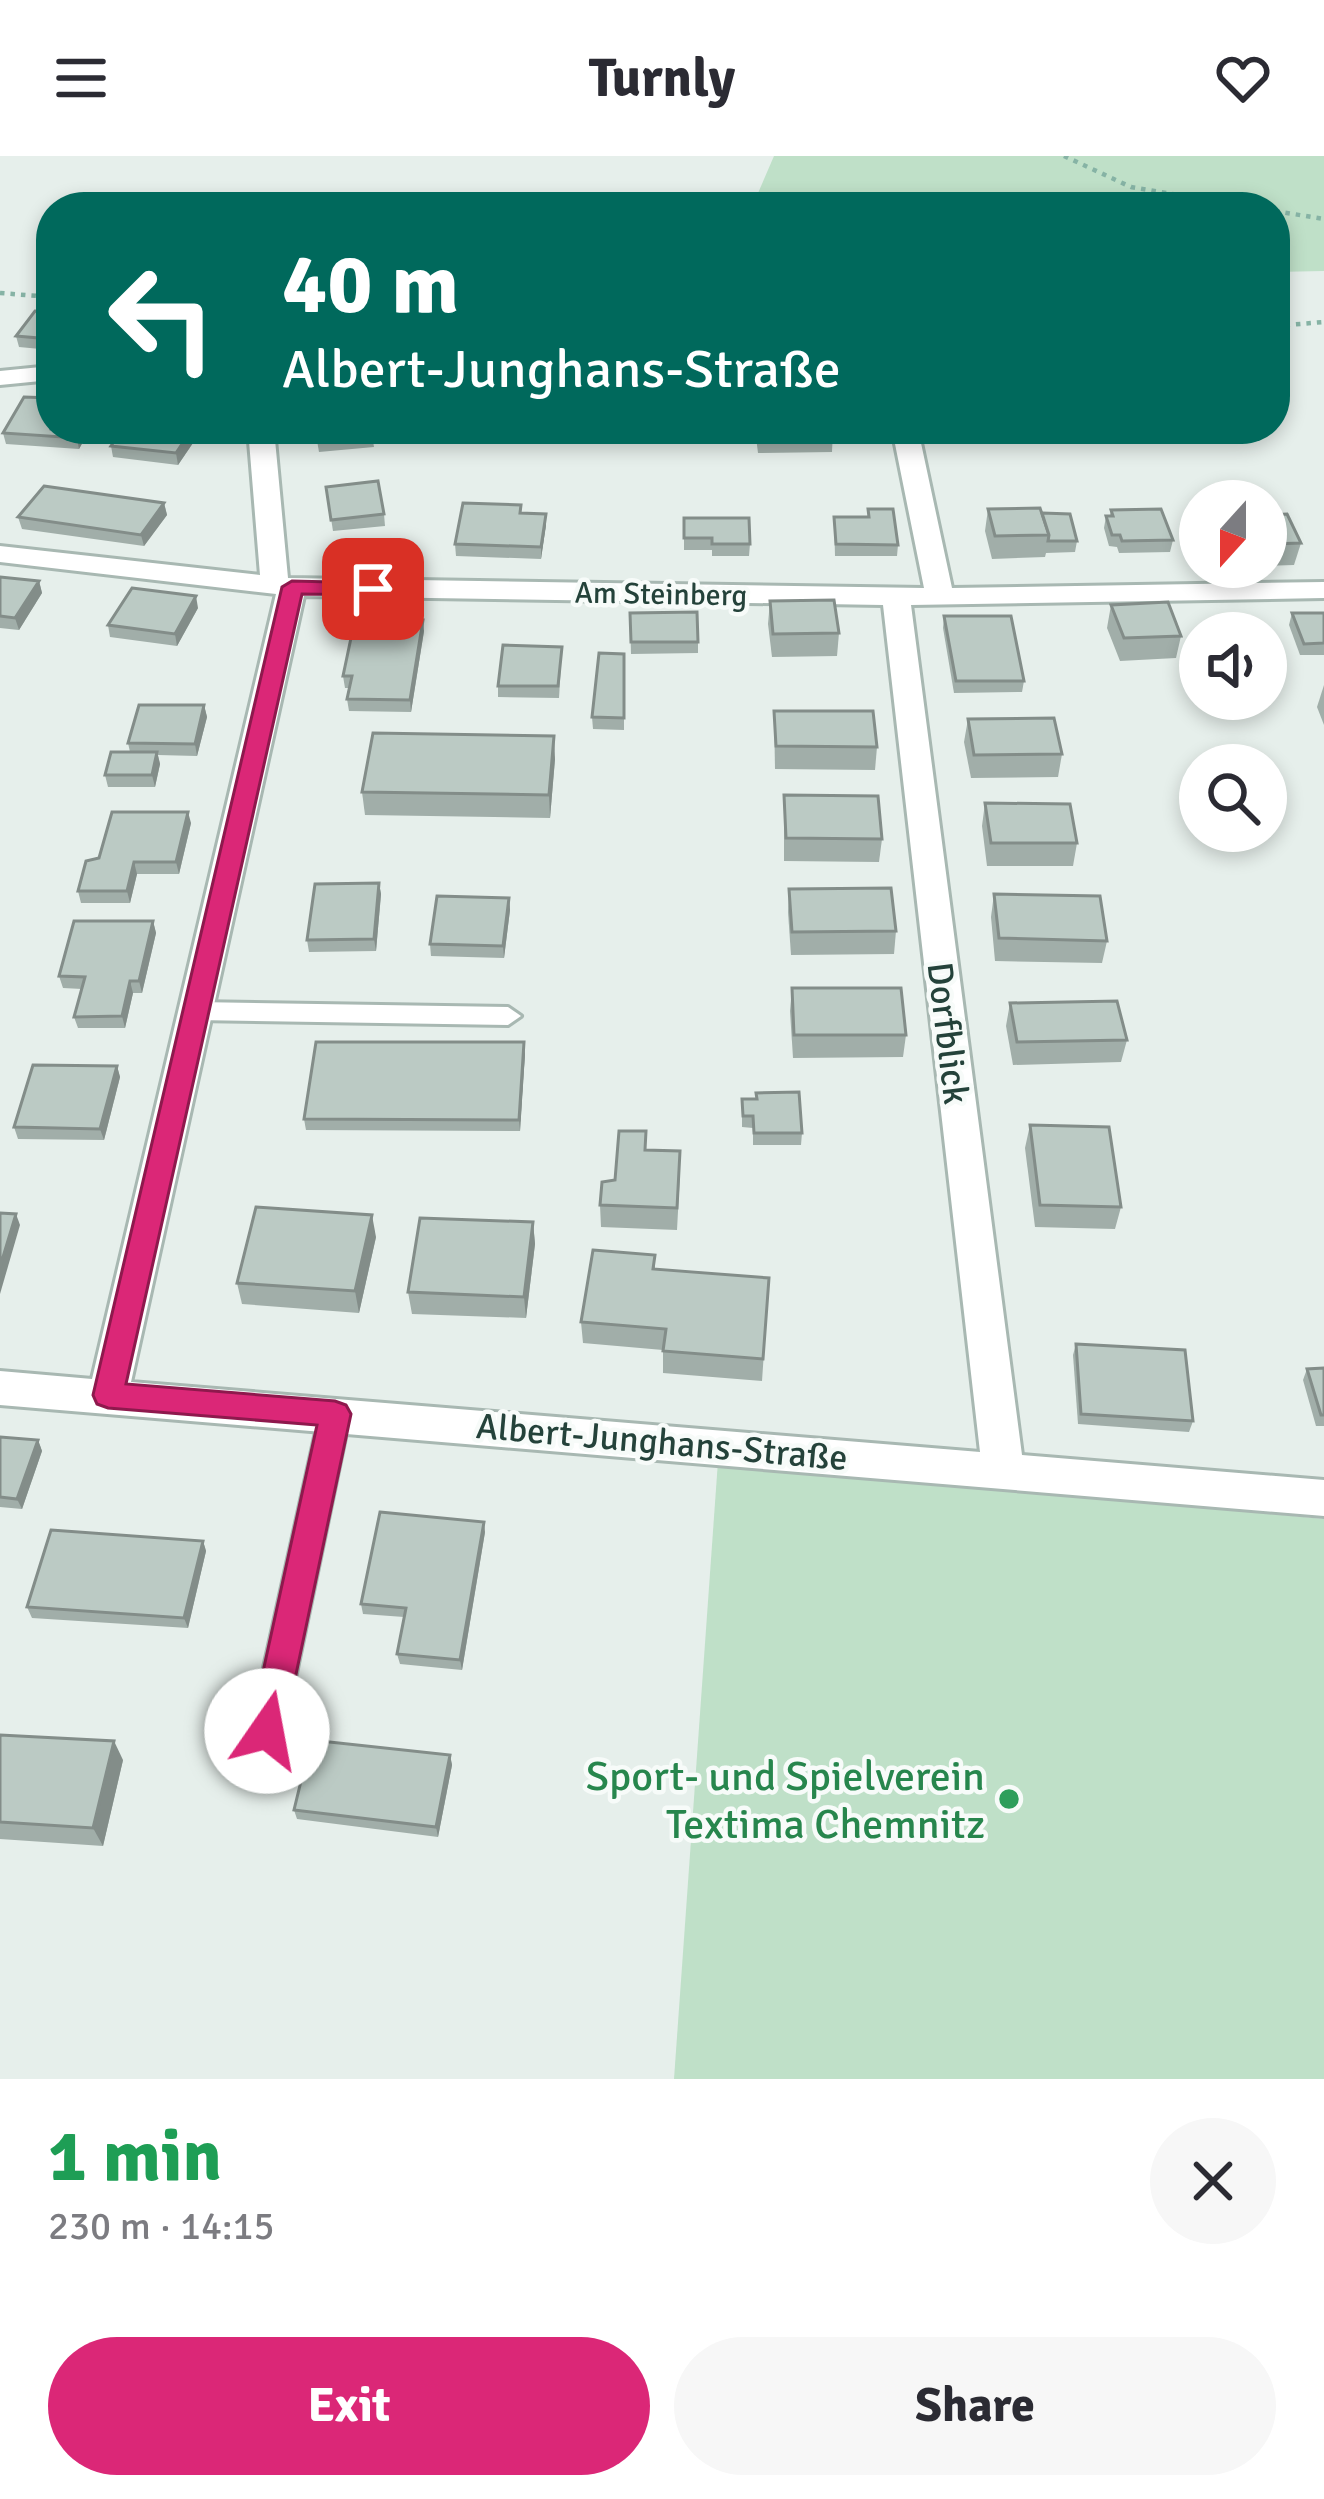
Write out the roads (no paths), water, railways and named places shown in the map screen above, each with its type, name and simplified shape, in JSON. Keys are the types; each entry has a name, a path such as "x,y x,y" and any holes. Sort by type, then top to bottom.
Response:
{"street":[{"path":"0,378 36,374"},
{"path":"108,1395 196,1011 284,586 263,444"},
{"path":"908,444 940,596"},
{"name":"Am Steinberg","path":"0,554 284,586 896,597 1324,590"},
{"name":"Dorfblick","path":"896,597 1003,1470"},
{"name":"Albert-Junghans-Straße","path":"0,1388 1324,1498"}],"lane":[{"path":"196,1011 508,1016"},
{"path":"267,1731 335,1414"}],"place":[{"name":"Sport- und Spielverein Textima Chemnitz","path":"1009,1799"}]}
